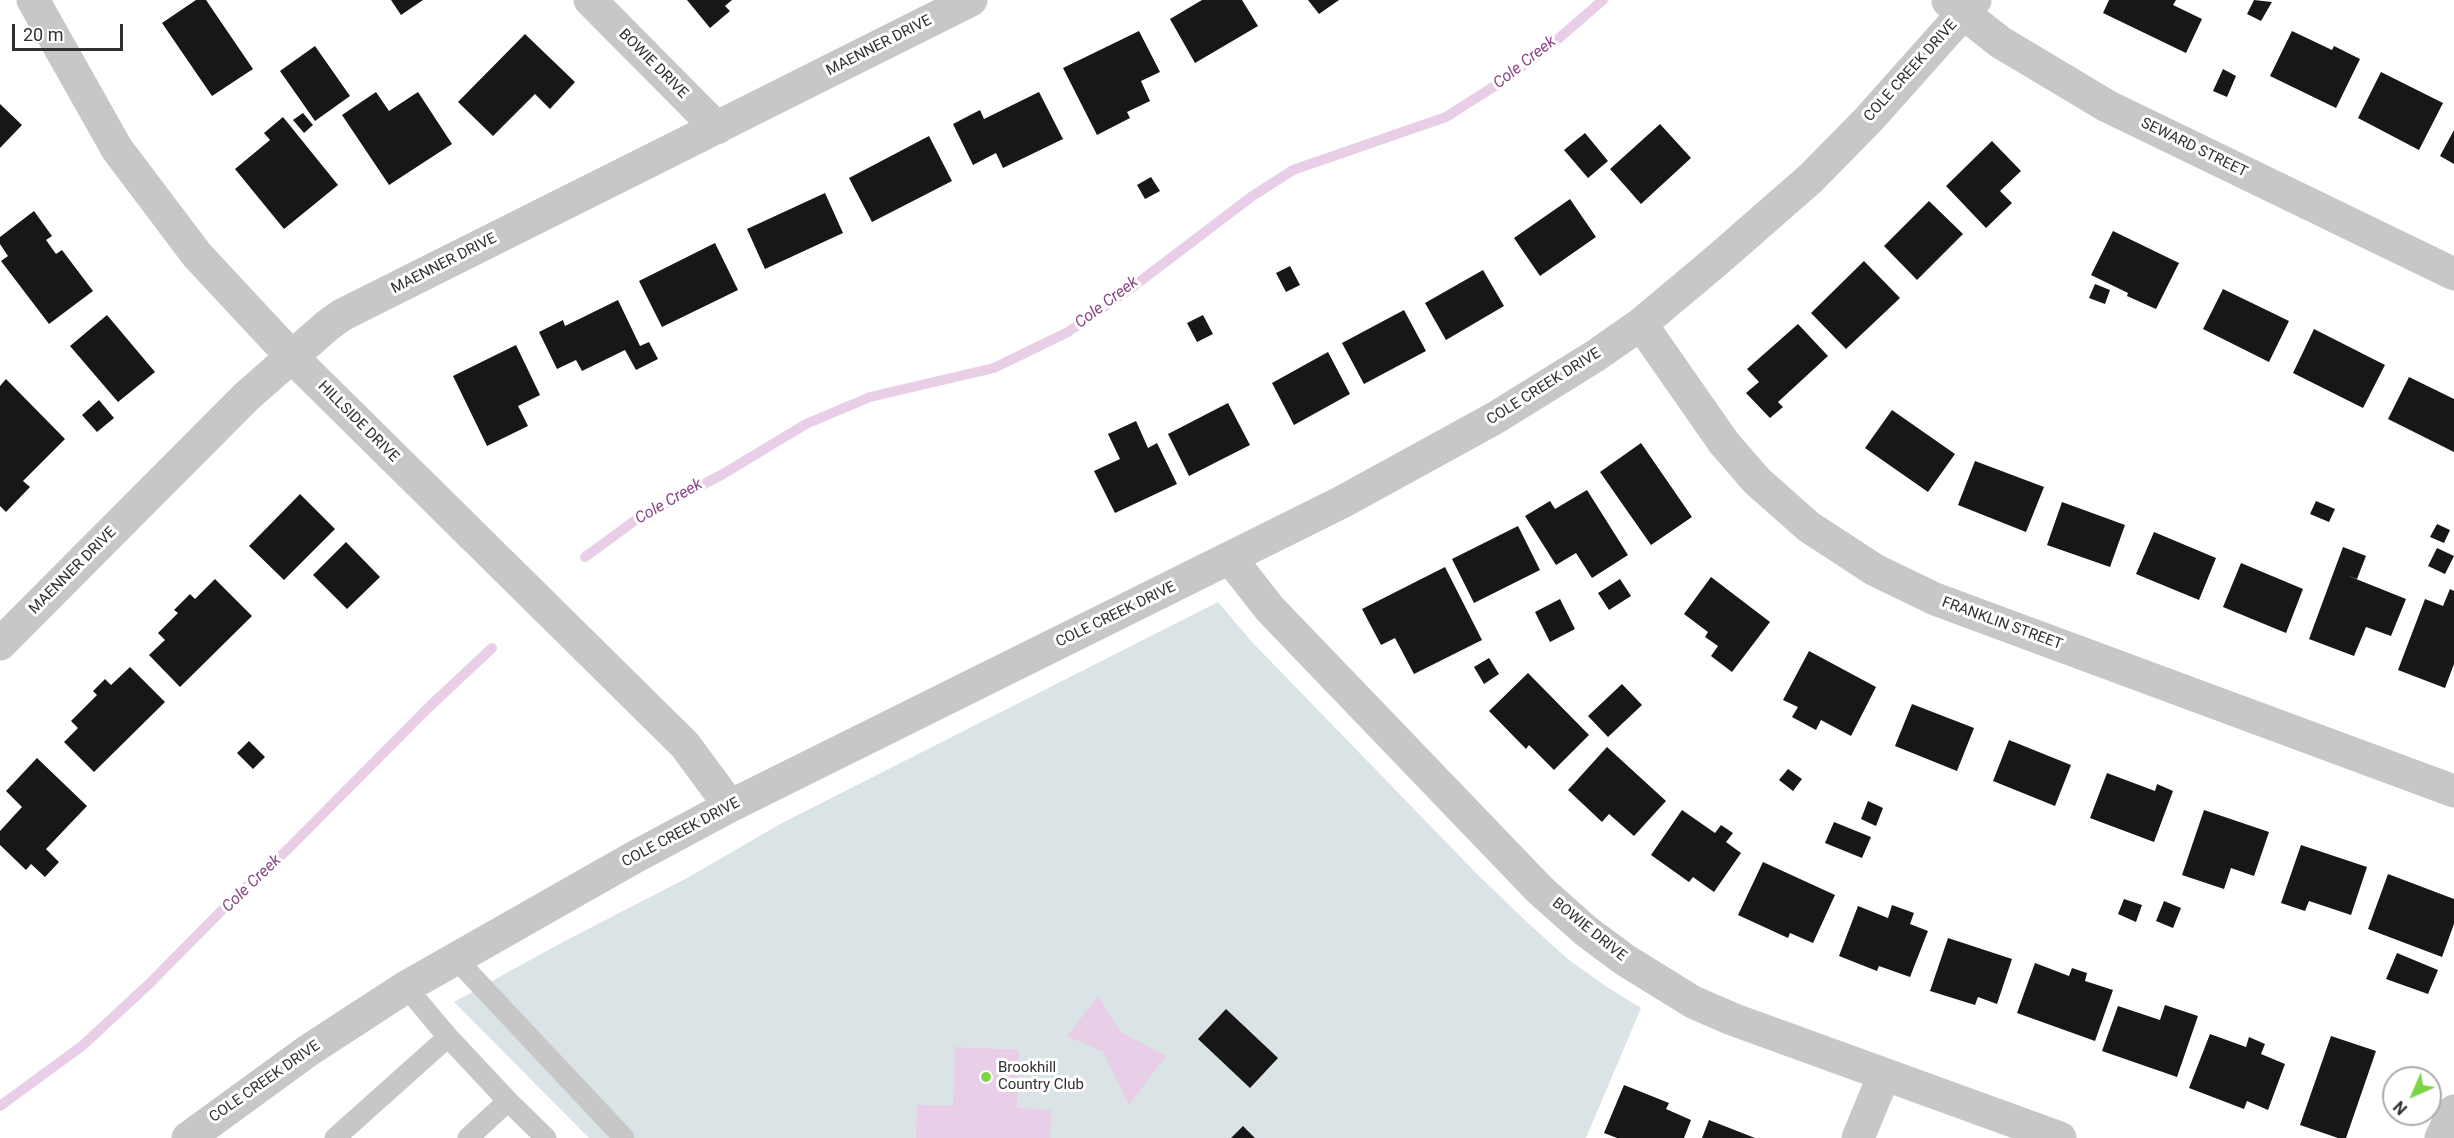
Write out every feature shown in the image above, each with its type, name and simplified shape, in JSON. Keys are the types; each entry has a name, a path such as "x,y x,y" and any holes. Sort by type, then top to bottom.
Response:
{"street":[{"name":"HILLSIDE DRIVE","path":"33,0 117,149 197,255 292,357 685,745 730,806"},
{"name":"BOWIE DRIVE","path":"590,0 717,128"},
{"name":"MAENNER DRIVE","path":"0,644 247,396 342,315 972,0"},
{"name":"SEWARD STREET","path":"1961,5 2000,42 2107,106 2454,274"},
{"name":"COLE CREEK DRIVE","path":"188,1138 309,1050 406,987 633,858 730,806 1342,502 1495,418 1595,356 1641,324 1810,178 1869,119 1961,5"},
{"name":"FRANKLIN STREET","path":"1641,324 1724,443 1757,481 1809,527 1875,570 1935,599 2454,791"},
{"name":"BOWIE DRIVE","path":"1230,558 1278,617 1540,890 1586,931 1625,960 1693,1002 1732,1019 2060,1138"},
{"path":"1858,1138 1884,1075"},
{"path":"2441,1138 2454,1111"}],"lane":[{"path":"456,959 624,1138"},
{"path":"406,987 448,1037 546,1138"},
{"path":"335,1138 448,1037"},
{"path":"468,1138 508,1101"}],"shaded area":[{"name":"Brookhill Country Club","path":"1218,602 1251,641 1477,874 1529,924 1569,960 1641,1008 1586,1138 589,1138 454,1002 561,943 687,878 782,823"},
{"name":"Brookhill Country Club","path":"1098,996 1121,1032 1166,1056 1129,1105 1103,1052 1067,1036"},
{"name":"Brookhill Country Club","path":"955,1047 1019,1050 1017,1108 1051,1110 1050,1138 916,1138 917,1105 953,1106"}],"building":[{"path":"196,0 206,0 253,69 212,96 162,23"},
{"path":"391,0 423,0 401,15"},
{"path":"687,0 732,0 725,6 730,11 710,28"},
{"path":"1202,0 1242,0 1258,26 1195,63 1170,19"},
{"path":"1308,0 1339,0 1319,14"},
{"path":"2109,0 2176,0 2173,5 2202,19 2186,53 2103,13"},
{"path":"2254,0 2272,2 2261,21 2247,14"},
{"path":"1139,31 1160,72 1141,81 1150,101 1127,112 1130,118 1097,135 1063,68"},
{"path":"2292,31 2332,50 2334,46 2360,59 2336,108 2270,76"},
{"path":"525,34 575,82 550,109 535,94 493,136 458,102"},
{"path":"315,46 350,96 315,121 280,71"},
{"path":"2223,69 2236,76 2227,97 2213,91"},
{"path":"2381,72 2443,103 2419,150 2358,118"},
{"path":"376,92 389,111 418,92 452,144 389,185 342,115"},
{"path":"1039,92 1063,139 1003,168 996,153 973,165 953,124 980,110 984,119"},
{"path":"0,104 22,125 0,148"},
{"path":"303,113 313,125 304,133 293,120"},
{"path":"283,117 338,185 284,229 235,169 270,140 264,133"},
{"path":"1660,124 1691,158 1641,204 1610,169"},
{"path":"2454,130 2454,164 2440,156"},
{"path":"1585,133 1608,161 1588,178 1564,150"},
{"path":"929,136 952,181 872,222 849,178"},
{"path":"1992,141 2021,171 2000,191 2012,203 1986,228 1946,186"},
{"path":"1151,177 1160,191 1145,199 1137,185"},
{"path":"825,193 843,233 765,269 747,229"},
{"path":"1570,199 1596,237 1540,276 1514,238"},
{"path":"1929,201 1963,234 1917,280 1884,246"},
{"path":"34,211 52,236 46,240 56,254 62,250 93,291 49,324 1,261 8,256 0,244 0,237"},
{"path":"2113,231 2179,263 2156,309 2127,296 2128,293 2091,275"},
{"path":"715,243 738,290 662,327 639,281"},
{"path":"1864,261 1900,298 1846,349 1811,313"},
{"path":"1290,266 1300,285 1286,292 1276,273"},
{"path":"1483,270 1504,306 1446,340 1425,303"},
{"path":"2095,284 2110,290 2105,304 2089,298"},
{"path":"2223,289 2289,321 2269,362 2203,329"},
{"path":"618,300 640,346 649,342 658,359 636,370 625,350 582,371 576,360 557,369 539,332 563,320 565,326"},
{"path":"1404,310 1426,351 1364,384 1342,343"},
{"path":"107,315 155,372 118,402 70,346"},
{"path":"1203,315 1213,334 1197,342 1187,323"},
{"path":"1798,324 1828,356 1778,402 1783,407 1770,418 1746,393 1759,382 1747,369"},
{"path":"2314,329 2385,365 2363,408 2293,373"},
{"path":"516,345 540,395 518,406 528,426 487,446 453,376"},
{"path":"1328,352 1350,394 1294,425 1272,383"},
{"path":"2409,377 2454,399 2454,452 2388,419"},
{"path":"6,379 65,439 23,481 30,487 6,512 0,506 0,386"},
{"path":"99,400 114,418 97,432 82,415"},
{"path":"1228,403 1250,445 1189,476 1168,434"},
{"path":"1892,410 1955,454 1928,492 1865,448"},
{"path":"1136,421 1148,448 1157,443 1177,484 1115,513 1094,471 1120,459 1108,434"},
{"path":"1641,443 1692,517 1651,545 1600,472"},
{"path":"1975,461 2044,487 2026,532 1958,505"},
{"path":"1587,490 1628,555 1592,578 1576,553 1556,565 1525,516 1550,501 1555,509"},
{"path":"300,494 335,529 284,580 249,546"},
{"path":"2316,501 2335,509 2329,522 2310,514"},
{"path":"2062,502 2125,525 2110,567 2047,545"},
{"path":"2437,524 2450,530 2444,543 2430,537"},
{"path":"1518,526 1540,570 1474,603 1452,559"},
{"path":"2154,532 2216,558 2199,600 2136,574"},
{"path":"346,542 380,577 347,609 313,575"},
{"path":"2343,547 2366,556 2357,579 2346,575 2406,599 2391,636 2366,627 2354,656 2309,639"},
{"path":"2437,548 2454,556 2445,574 2428,566"},
{"path":"2241,563 2303,589 2286,633 2223,607"},
{"path":"1445,567 1482,640 1414,674 1395,638 1381,645 1362,609"},
{"path":"1711,577 1770,622 1732,672 1711,656 1718,646 1705,637 1708,632 1684,614"},
{"path":"215,579 252,616 180,687 149,655 165,640 158,633 178,613 174,610 190,594 195,599"},
{"path":"1620,579 1631,596 1609,610 1598,593"},
{"path":"2450,589 2454,591 2454,664 2445,688 2398,670 2425,599 2443,606"},
{"path":"1560,599 1575,629 1550,642 1535,612"},
{"path":"1809,651 1876,687 1851,736 1821,720 1816,730 1792,717 1798,707 1783,700"},
{"path":"1489,658 1499,674 1484,684 1474,667"},
{"path":"130,667 165,702 94,772 64,742 78,728 71,721 97,695 93,691 105,679 111,685"},
{"path":"1528,673 1589,735 1554,770 1529,745 1526,749 1489,711"},
{"path":"1622,684 1642,705 1608,737 1588,716"},
{"path":"1912,704 1974,728 1957,771 1895,746"},
{"path":"2009,740 2071,765 2055,806 1993,781"},
{"path":"249,741 265,757 253,769 237,753"},
{"path":"1607,747 1666,801 1634,836 1609,814 1602,822 1568,790"},
{"path":"37,758 87,806 46,849 59,862 45,877 31,864 26,870 0,845 0,831 22,807 6,791"},
{"path":"1788,769 1802,779 1793,791 1779,780"},
{"path":"2107,773 2155,791 2157,784 2173,791 2154,842 2090,818"},
{"path":"1868,801 1883,808 1876,826 1861,819"},
{"path":"1682,810 1715,833 1721,825 1733,833 1726,842 1741,853 1714,892 1693,877 1689,882 1651,855"},
{"path":"2204,810 2269,832 2254,876 2231,868 2224,889 2182,875"},
{"path":"1834,822 1871,837 1862,858 1825,843"},
{"path":"2301,845 2367,867 2351,915 2309,901 2305,911 2281,903"},
{"path":"1763,862 1835,895 1813,943 1790,933 1788,938 1738,915"},
{"path":"2388,874 2454,899 2454,924 2442,957 2368,929"},
{"path":"2124,899 2142,905 2136,922 2118,914"},
{"path":"2164,901 2181,908 2173,928 2156,921"},
{"path":"1892,905 1914,913 1910,924 1928,931 1910,977 1879,966 1877,971 1839,956 1858,906 1888,918"},
{"path":"1948,938 2012,959 1997,1004 1978,997 1975,1005 1930,991"},
{"path":"2397,953 2438,970 2428,994 2386,979"},
{"path":"2035,963 2069,976 2072,968 2087,973 2085,981 2113,990 2095,1041 2017,1013"},
{"path":"2165,1005 2198,1016 2177,1077 2102,1051 2118,1006 2160,1020"},
{"path":"1226,1009 1278,1058 1250,1088 1198,1039"},
{"path":"2210,1034 2246,1047 2249,1037 2265,1044 2261,1054 2285,1064 2268,1110 2247,1101 2244,1109 2189,1088"},
{"path":"2331,1036 2376,1051 2346,1138 2338,1138 2300,1125"},
{"path":"1624,1085 1669,1103 1666,1109 1691,1120 1684,1138 1617,1138 1604,1133"},
{"path":"1709,1120 1755,1138 1702,1138"},
{"path":"1243,1126 1255,1138 1231,1138"}],"waterway":[{"name":"Cole Creek","path":"585,557 637,519 723,474 806,424 870,397 994,368 1068,332 1130,289 1251,197 1293,170 1446,117 1501,82 1551,45 1603,0"},
{"name":"Cole Creek","path":"0,1106 82,1046 149,984 238,894 286,851 428,708 492,648"}],"place":[{"name":"Brookhill Country Club","path":"986,1077"}]}
